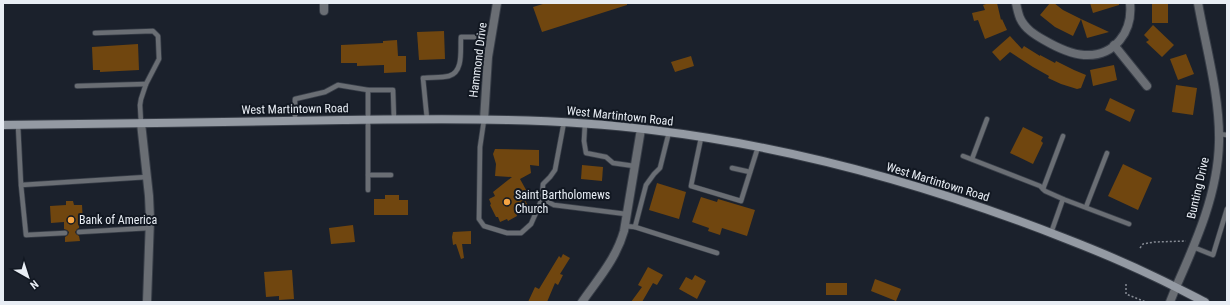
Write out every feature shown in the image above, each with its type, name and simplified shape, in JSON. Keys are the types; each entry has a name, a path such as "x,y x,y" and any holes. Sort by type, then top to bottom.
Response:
{"main road":[{"name":"West Martintown Road","path":"3,125 368,120 484,120 585,123 669,132 758,147 811,158 895,180 958,199 1016,219 1114,259 1156,277 1205,302"}],"street":[{"name":"Hammond Drive","path":"484,120 488,58 497,3"},
{"path":"1016,3 1024,25 1032,33 1053,46 1076,54 1090,55 1105,51 1122,38 1131,17 1130,3"},
{"name":"Bunting Drive","path":"1170,302 1204,219 1216,174 1223,134 1198,3"},
{"path":"1114,45 1147,86"},
{"path":"141,123 149,196 150,228 147,302"},
{"path":"582,302 612,260 621,242 641,129"}],"lane":[{"path":"95,33 153,31 157,33 159,59 146,84 140,105 141,123"},
{"path":"427,120 423,78 450,76 455,72 460,64 461,37 492,36"},
{"path":"77,86 146,84"},
{"path":"295,121 295,99 325,92 338,85 368,90 393,90 394,120"},
{"path":"368,90 368,190"},
{"path":"972,159 987,119"},
{"path":"484,120 480,147 479,219 484,226 507,233 521,233 532,224 542,199 543,184 555,170 564,122"},
{"path":"585,123 584,142 586,154 606,157 613,163 634,166"},
{"path":"18,125 21,185 26,235 65,233"},
{"path":"635,227 646,185 660,168 669,132"},
{"path":"1043,189 1063,136"},
{"path":"701,138 691,186 741,201 758,147"},
{"path":"1086,207 1107,153"},
{"path":"963,156 1040,186 1043,189 1063,198 1129,224"},
{"path":"732,168 750,172"},
{"path":"368,175 391,175"},
{"path":"21,185 147,177"},
{"path":"1050,233 1063,198"},
{"path":"542,199 554,205 626,214"},
{"path":"1193,247 1213,255 1227,209"},
{"path":"624,226 635,227 717,253"},
{"path":"79,232 150,228"}],"path":[{"path":"1140,248 1143,244 1154,242 1186,241"},
{"path":"1126,284 1126,294 1146,302"}],"building":[{"path":"546,3 627,3 627,5 542,32 533,7"},
{"path":"997,3 1001,20 1002,19 1007,30 985,39 978,20 974,21 972,13 985,10 983,5"},
{"path":"1050,3 1054,3 1063,10 1081,19 1073,36 1055,27 1040,15"},
{"path":"1090,3 1119,3 1119,5 1093,13"},
{"path":"1152,3 1168,3 1168,23 1152,23"},
{"path":"1081,19 1109,32 1087,38"},
{"path":"1153,25 1174,45 1162,57 1146,42 1149,40 1144,35"},
{"path":"444,31 445,59 419,60 417,32"},
{"path":"1010,36 1022,49 1024,46 1040,56 1055,63 1056,61 1086,75 1081,88 1077,89 1048,78 1049,76 1010,52 1000,61 992,52"},
{"path":"397,40 398,56 406,56 406,72 384,73 384,65 357,66 357,63 341,63 341,45 383,43 383,41"},
{"path":"138,44 139,70 100,72 100,70 93,70 92,47"},
{"path":"1186,54 1194,74 1178,80 1170,59"},
{"path":"691,56 694,66 675,72 671,62"},
{"path":"1114,65 1117,80 1093,86 1090,70"},
{"path":"1176,85 1197,88 1193,115 1172,112"},
{"path":"1110,98 1135,110 1130,122 1105,110"},
{"path":"1023,127 1043,137 1041,141 1043,143 1033,164 1010,153"},
{"path":"495,149 539,150 539,166 530,165 531,173 520,179 530,197 525,200 528,206 516,212 517,216 508,221 507,219 500,222 490,205 489,199 495,196 493,192 512,177 495,176 496,164 493,154"},
{"path":"1123,164 1152,178 1138,210 1108,196"},
{"path":"582,165 603,167 602,181 581,179"},
{"path":"657,183 686,192 679,219 649,210"},
{"path":"385,195 399,195 399,200 408,200 408,215 374,215 374,199 385,199"},
{"path":"701,197 717,202 718,199 755,210 747,236 722,228 720,235 708,231 709,228 692,222"},
{"path":"66,201 73,201 74,205 82,205 83,222 79,222 79,228 75,232 79,236 80,241 65,242 65,237 69,232 64,229 64,222 51,223 50,206 66,205"},
{"path":"353,225 355,242 331,244 329,228"},
{"path":"471,231 471,244 462,244 464,258 461,259 456,244 453,245 453,232"},
{"path":"563,254 570,258 560,274 563,275 558,285 555,283 547,302 528,302 535,287 539,289 559,256 561,258"},
{"path":"648,267 663,275 657,285 653,283 642,302 631,302 642,287 638,285"},
{"path":"292,270 294,299 279,300 279,296 266,297 264,272"},
{"path":"695,275 706,281 697,299 679,289 686,277 692,280"},
{"path":"875,279 901,289 896,301 871,291"},
{"path":"826,283 847,283 847,295 826,295"}],"place":[{"name":"Saint Bartholomews Church","path":"507,202"},
{"name":"Bank of America","path":"71,220"}]}
